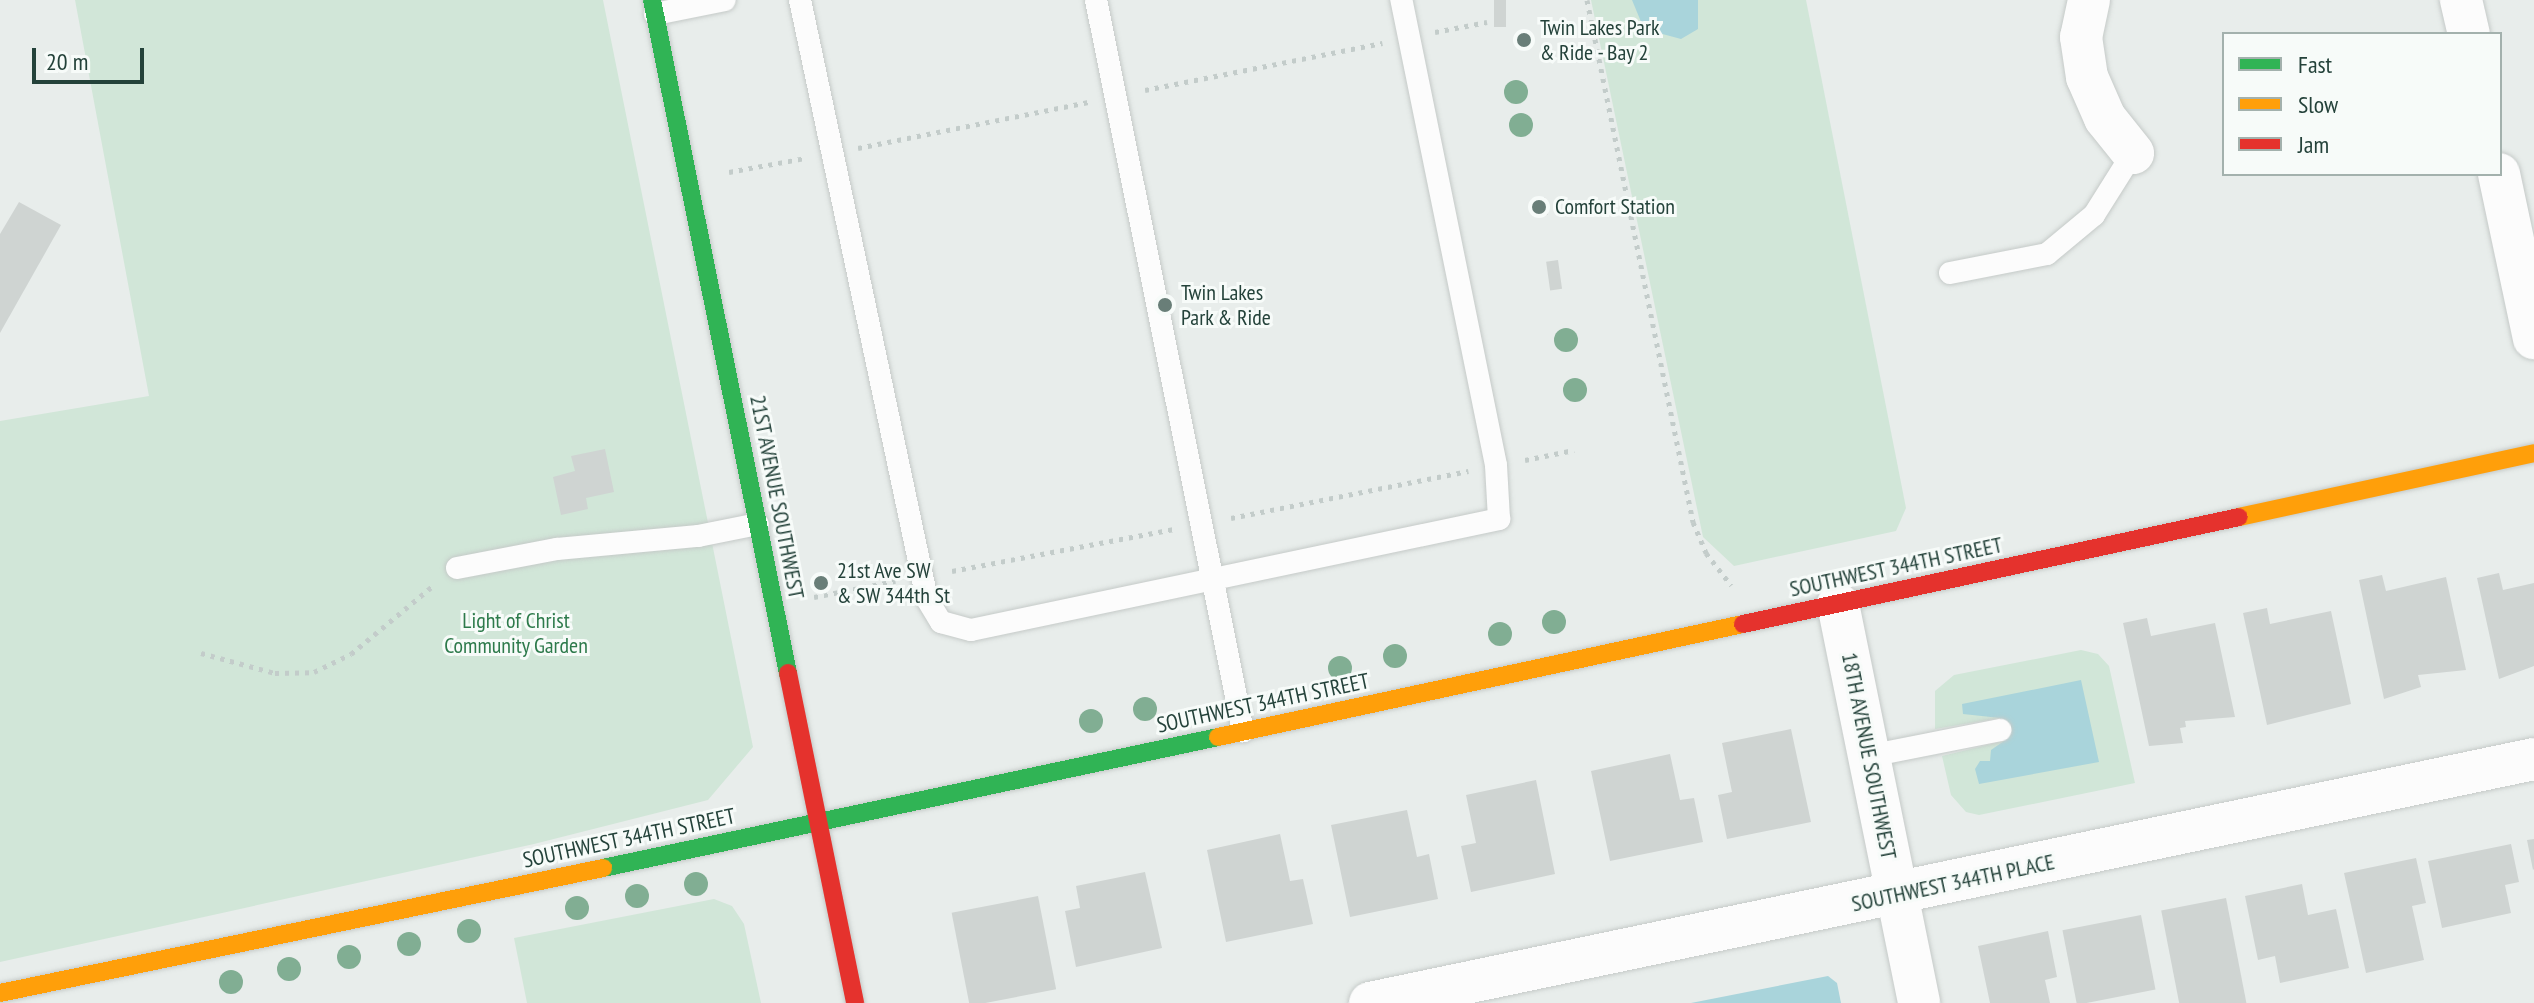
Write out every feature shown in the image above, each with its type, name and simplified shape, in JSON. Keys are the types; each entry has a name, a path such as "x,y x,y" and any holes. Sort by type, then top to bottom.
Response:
{"street":[{"path":"2461,0 2469,32"},
{"path":"2083,3 2081,37 2087,77 2105,118 2133,153"},
{"name":"21ST AVENUE SOUTHWEST","path":"653,7 855,1003"},
{"path":"2499,176 2534,338"},
{"name":"SOUTHWEST 344TH STREET","path":"0,993 819,823 2534,453"},
{"name":"18TH AVENUE SOUTHWEST","path":"1838,604 1919,1003"},
{"name":"SOUTHWEST 344TH PLACE","path":"1370,1003 1897,896 2534,759"}],"lane":[{"path":"653,7 725,0"},
{"path":"800,0 921,577 937,619 971,630 1499,519 1496,465 1401,0"},
{"path":"1096,0 1204,524 1243,731"},
{"path":"1950,273 2047,254 2094,215 2133,153"},
{"path":"457,568 557,549 698,536 758,524"},
{"path":"1869,756 2000,730"}],"path":[{"path":"1587,0 1695,529 1706,553 1761,621"},
{"path":"688,179 834,153 1487,22"},
{"path":"774,605 1574,450"},
{"path":"201,653 275,673 314,672 351,654 457,568"}],"green space":[{"name":"Light of Christ Community Garden","path":"75,0 603,0 753,747 708,800 534,844 0,962 0,421 149,396"},
{"path":"1591,0 1806,0 1906,508 1896,531 1734,566 1703,537"},
{"path":"2081,650 2098,654 2109,666 2135,783 1979,815 1966,812 1951,795 1942,756 2004,741 2000,718 1935,729 1935,691 1954,675"},
{"path":"714,899 732,906 744,924 761,1003 527,1003 514,938"}],"water":[{"path":"1632,0 1698,0 1698,29 1681,39 1644,29"},
{"path":"2081,680 2099,762 1979,784 1975,769 1980,761 1990,761 1991,750 2004,741 2000,718 1963,714 1962,704"},
{"path":"1828,976 1837,983 1841,1003 1691,1003"}],"building":[{"path":"1494,0 1506,0 1506,27 1494,27"},
{"name":"Comfort Station","path":"1545,197 1548,215 1534,217 1531,199"},
{"path":"19,202 61,225 0,333 0,234"},
{"path":"1558,260 1562,289 1550,290 1546,262"},
{"path":"605,449 614,492 586,498 588,509 561,515 553,477 575,471 571,456"},
{"path":"2499,573 2503,590 2534,583 2534,666 2499,679 2477,578"},
{"path":"2382,575 2386,591 2446,577 2466,670 2418,675 2421,687 2384,699 2359,580"},
{"path":"2267,608 2270,624 2331,611 2351,704 2267,725 2243,613"},
{"path":"2147,618 2151,636 2215,623 2235,717 2185,721 2186,727 2180,728 2183,743 2149,746 2123,623"},
{"path":"1791,729 1811,822 1727,839 1718,795 1732,792 1722,743"},
{"path":"1670,754 1680,800 1694,798 1703,842 1610,861 1591,771"},
{"path":"1536,780 1555,874 1471,892 1461,846 1476,843 1466,795"},
{"path":"1407,810 1417,857 1429,854 1438,899 1350,917 1331,825"},
{"path":"1280,834 1290,881 1303,879 1313,924 1226,942 1207,850"},
{"path":"2534,839 2534,869 2533,870 2527,840"},
{"path":"2511,844 2519,882 2505,885 2511,913 2442,928 2428,861"},
{"path":"2416,858 2426,903 2412,906 2424,960 2366,973 2344,873"},
{"path":"1145,872 1162,948 1076,967 1065,911 1080,908 1076,886"},
{"path":"2302,884 2308,915 2336,909 2349,968 2280,983 2275,956 2258,960 2245,896"},
{"path":"1038,896 1056,989 985,1003 969,1003 952,913"},
{"path":"2226,898 2246,1003 2179,1003 2161,911"},
{"path":"2141,915 2156,990 2077,1003 2062,930"},
{"path":"2048,931 2057,977 2045,980 2050,1003 1990,1003 1978,946"}],"traffic: fast":[{"path":"652,0 788,673"},
{"path":"603,868 1218,737"}],"traffic: slow":[{"path":"2239,517 2534,453"},
{"path":"1218,737 1743,624"},
{"path":"0,993 603,868"}],"traffic: jam":[{"path":"1743,624 2239,517"},
{"path":"788,673 855,1003"}],"place":[{"name":"Twin Lakes Park & Ride - Bay 2","path":"1524,40"},
{"name":"Comfort Station","path":"1539,207"},
{"name":"Twin Lakes Park & Ride","path":"1165,305"},
{"name":"21st Ave SW & SW 344th St","path":"821,583"}]}
